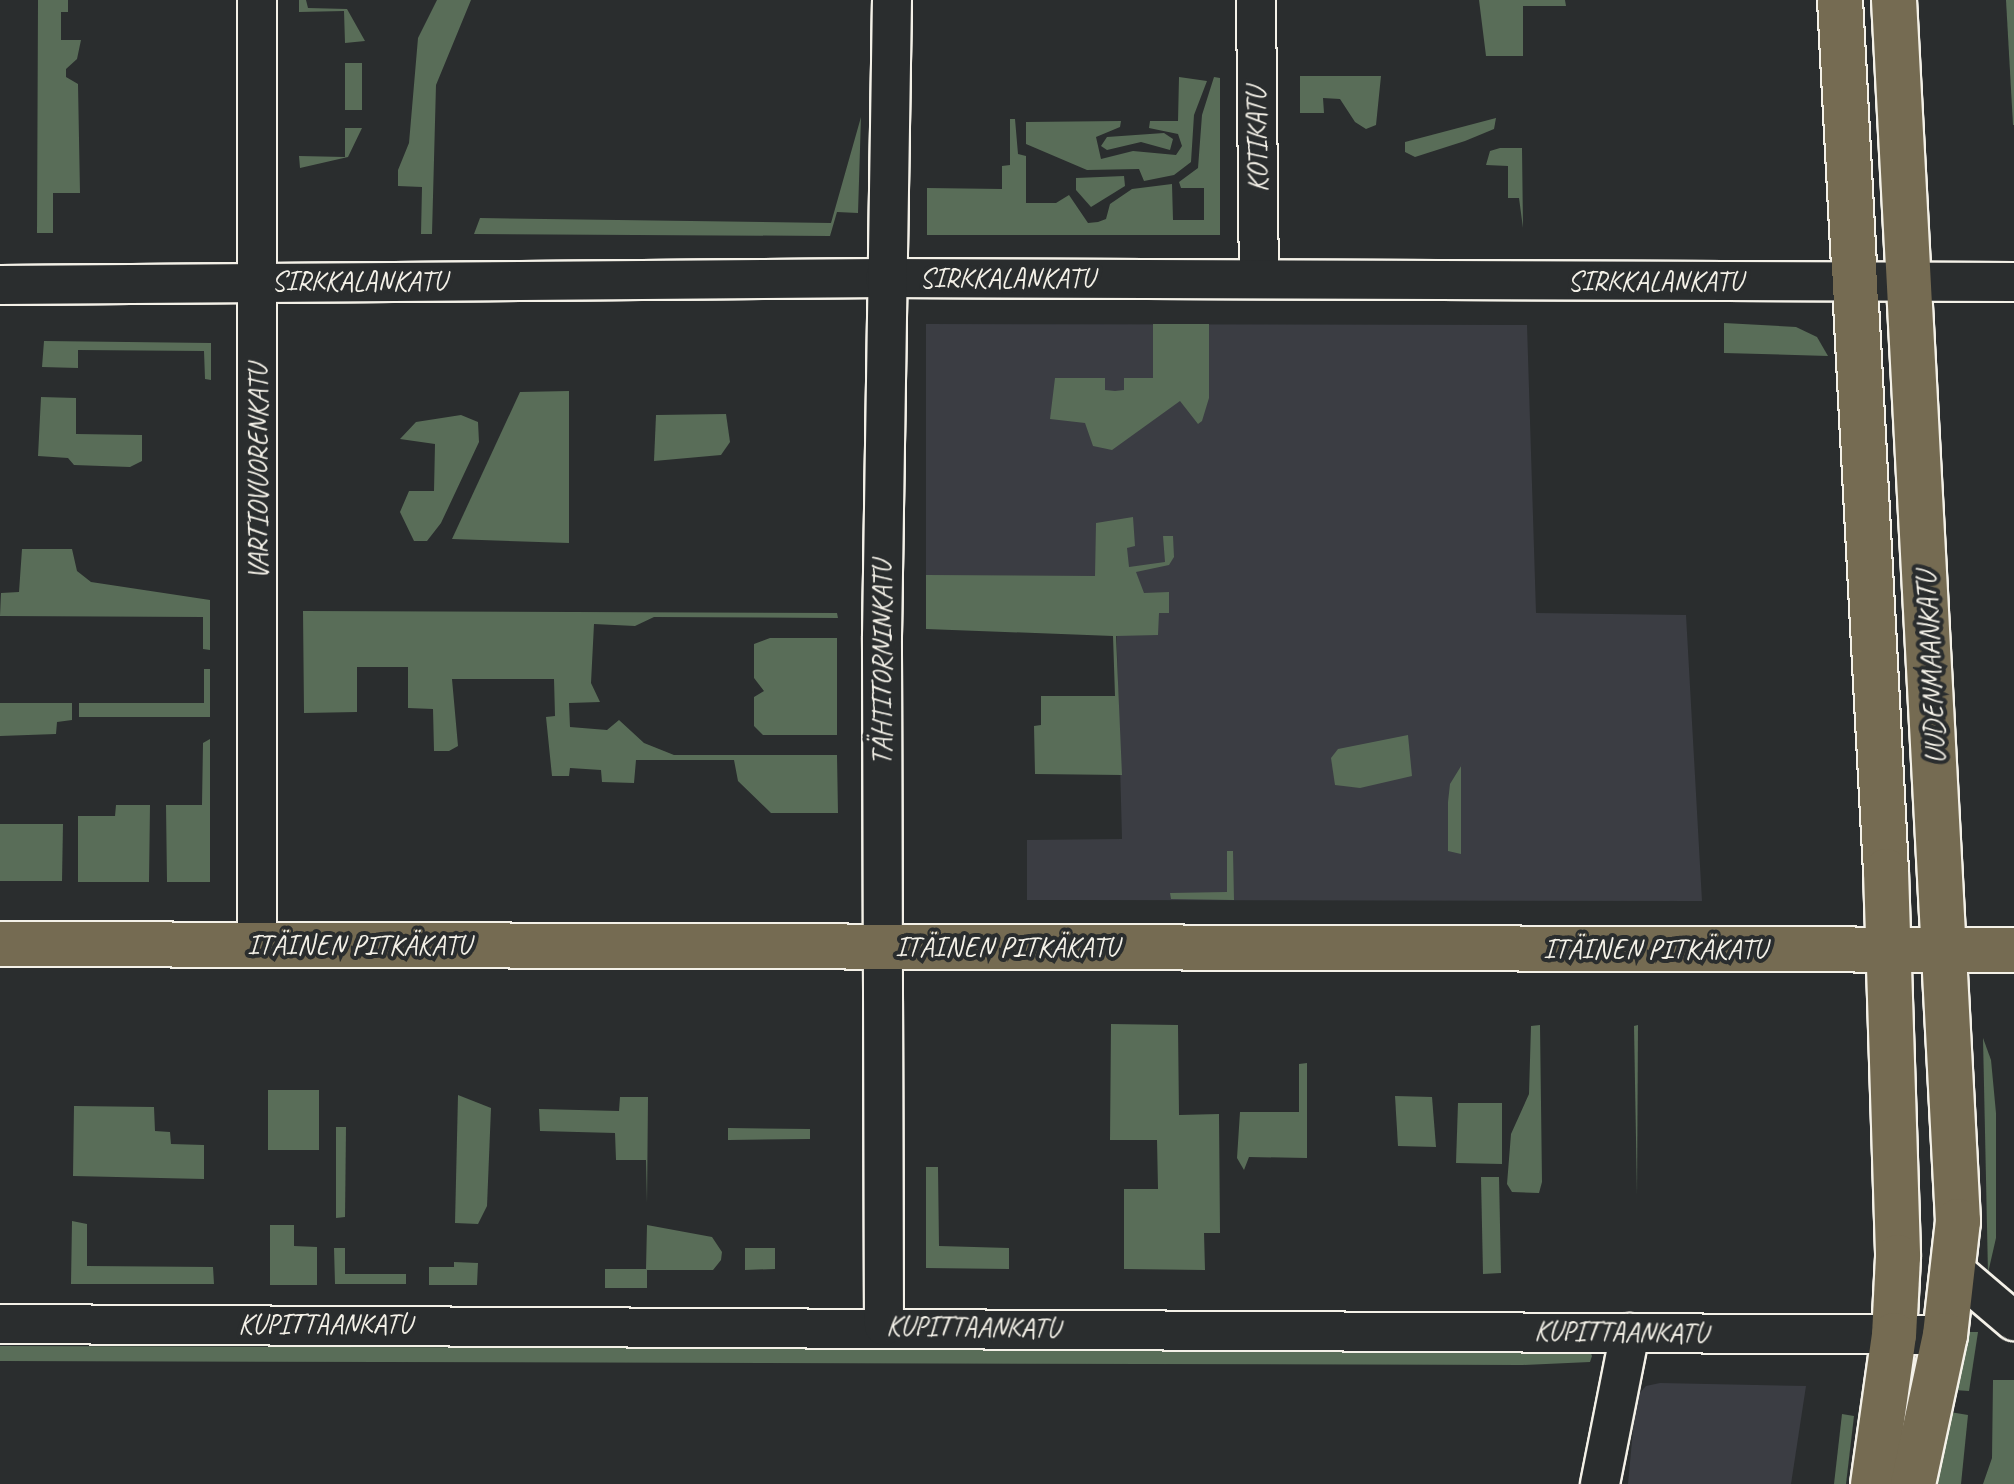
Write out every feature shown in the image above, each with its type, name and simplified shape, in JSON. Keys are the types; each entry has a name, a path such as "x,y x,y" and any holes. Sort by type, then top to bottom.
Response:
{"main road":[{"name":"UUDENMAANKATU","path":"1840,0 1857,282 1898,1257 1894,1335 1873,1484"},
{"name":"UUDENMAANKATU","path":"1894,0 1947,949 1958,1221 1945,1335 1913,1484"},
{"name":"ITÄINEN PITKÄKATU","path":"0,944 2014,950"}],"street":[{"name":"VARTIOVUORENKATU","path":"257,0 257,944"},
{"name":"TÄHTITORNINKATU","path":"884,1326 885,278 891,243 892,0"},
{"name":"KOTIKATU","path":"1256,0 1259,279"},
{"name":"SIRKKALANKATU","path":"0,285 885,278 2014,282"},
{"path":"1954,1270 2005,1316"},
{"name":"KUPITTAANKATU","path":"0,1324 884,1326 1945,1335"},
{"path":"1600,1484 1630,1333"}],"shaded area":[{"path":"926,324 1527,325 1536,613 1686,615 1702,901 1027,900 1027,840 1122,839 1116,613 926,613"},
{"path":"1660,1383 1806,1386 1791,1484 1628,1484 1636,1397 1646,1386"}],"green space":[{"path":"38,0 68,0 68,12 61,12 61,40 81,40 77,59 66,69 66,77 78,84 80,193 53,193 53,233 37,233"},
{"path":"299,0 306,0 308,8 347,9 365,41 345,43 344,11 299,12"},
{"path":"437,0 471,0 436,85 432,234 421,234 422,187 398,186 398,170 409,143 418,38"},
{"path":"1479,0 1565,0 1566,6 1523,6 1523,56 1486,56"},
{"path":"2006,0 2014,0 2014,125 2013,125"},
{"path":"345,63 362,63 362,110 345,110"},
{"path":"1300,76 1381,76 1376,125 1366,129 1355,122 1340,99 1323,98 1324,113 1300,113"},
{"path":"1179,77 1207,81 1194,115 1191,162 1174,175 1144,181 1139,169 1087,170 1026,144 1026,122 1121,121 1120,127 1096,137 1101,159 1133,151 1176,155 1182,146 1178,134 1149,128 1150,121 1178,121"},
{"path":"1214,77 1220,78 1220,235 927,235 927,188 1002,189 1002,166 1010,165 1010,119 1015,119 1018,154 1026,156 1026,203 1056,203 1069,195 1088,223 1098,222 1106,219 1110,204 1132,189 1172,184 1173,220 1204,220 1204,188 1181,188 1179,182 1198,168 1202,115"},
{"path":"861,117 858,213 837,212 830,236 474,234 480,218 831,223"},
{"path":"1496,118 1494,129 1465,141 1415,157 1405,152 1405,142"},
{"path":"345,128 362,128 348,157 300,168 299,156 345,157"},
{"path":"1164,133 1173,139 1170,150 1141,142 1107,150 1101,146 1107,137"},
{"path":"1522,148 1523,228 1519,198 1508,198 1508,166 1486,165 1490,151"},
{"path":"1124,176 1125,186 1091,207 1076,190 1076,178"},
{"path":"1724,323 1796,327 1817,337 1828,356 1724,353"},
{"path":"1153,324 1209,324 1209,398 1202,421 1198,424 1180,401 1112,450 1093,446 1085,423 1050,419 1055,378 1105,378 1105,390 1115,391 1124,390 1124,378 1153,378"},
{"path":"44,341 211,343 211,380 205,379 204,351 78,350 78,368 42,367"},
{"path":"569,391 569,543 452,539 520,392"},
{"path":"41,397 76,398 76,434 142,435 142,461 130,467 74,465 68,458 38,456"},
{"path":"726,414 730,442 721,455 654,461 656,415"},
{"path":"461,415 478,422 479,442 441,523 427,541 414,541 400,512 409,491 434,491 435,444 400,439 416,422"},
{"path":"1133,517 1135,546 1127,548 1129,567 1165,562 1163,536 1173,536 1174,557 1169,565 1136,572 1144,593 1169,592 1169,613 1159,613 1158,635 1116,636 1122,775 1035,774 1034,726 1041,725 1041,696 1115,696 1113,636 926,629 926,575 1095,576 1096,523"},
{"path":"22,549 72,549 77,571 91,582 210,600 210,650 203,649 203,617 0,616 1,593 19,592"},
{"path":"303,611 837,613 838,618 654,617 635,626 594,624 591,683 600,702 569,703 570,727 607,730 619,720 644,743 674,755 837,755 838,813 771,813 738,781 734,760 636,760 634,783 602,782 601,770 570,768 569,776 552,776 546,717 555,716 554,679 452,679 458,746 449,751 434,751 433,709 408,708 408,667 357,667 357,712 304,713"},
{"path":"770,638 837,638 837,735 763,735 754,726 754,697 764,691 754,678 754,644"},
{"path":"204,669 210,669 210,717 79,717 79,703 204,703"},
{"path":"0,703 72,703 72,720 57,722 56,734 0,736"},
{"path":"1408,735 1412,776 1360,788 1335,785 1331,758 1338,749"},
{"path":"210,739 210,882 167,882 166,805 202,805 203,743"},
{"path":"1461,766 1461,854 1448,851 1448,802 1450,784"},
{"path":"116,805 150,805 149,882 78,882 78,816 115,816"},
{"path":"0,824 63,824 62,881 0,881"},
{"path":"1227,851 1233,851 1234,900 1171,899 1170,893 1227,892"},
{"path":"1111,1024 1178,1025 1179,1115 1219,1114 1220,1233 1204,1233 1205,1270 1124,1269 1124,1189 1158,1189 1157,1140 1110,1140"},
{"path":"1540,1025 1542,1182 1539,1193 1512,1192 1507,1184 1511,1134 1529,1094 1531,1026"},
{"path":"1638,1025 1637,1195 1634,1026"},
{"path":"1983,1038 1991,1060 1996,1113 1996,1238 1988,1273"},
{"path":"1307,1063 1307,1158 1249,1157 1244,1170 1237,1158 1240,1112 1299,1112 1299,1064"},
{"path":"268,1090 319,1090 319,1150 268,1150"},
{"path":"458,1095 491,1108 487,1206 478,1224 455,1223"},
{"path":"1395,1096 1432,1097 1436,1147 1398,1146"},
{"path":"620,1097 648,1097 647,1204 646,1160 616,1160 615,1133 540,1131 539,1109 619,1111"},
{"path":"1458,1103 1502,1103 1502,1164 1456,1163"},
{"path":"74,1106 154,1107 155,1131 170,1132 171,1144 204,1145 204,1179 73,1176"},
{"path":"336,1127 346,1127 345,1217 336,1218"},
{"path":"728,1128 810,1129 810,1139 728,1140"},
{"path":"926,1167 938,1167 939,1246 1009,1248 1009,1269 926,1268"},
{"path":"1481,1177 1499,1177 1501,1273 1483,1274"},
{"path":"72,1221 87,1224 87,1266 213,1267 214,1284 71,1284"},
{"path":"270,1225 294,1225 294,1246 317,1247 317,1285 270,1285"},
{"path":"647,1225 712,1237 722,1252 721,1260 713,1270 647,1270 647,1288 605,1288 605,1269 646,1269"},
{"path":"334,1248 345,1248 345,1274 406,1274 406,1284 335,1284"},
{"path":"745,1248 775,1248 775,1269 745,1270"},
{"path":"454,1262 478,1263 477,1285 429,1285 429,1267 454,1267"},
{"path":"1965,1332 1978,1332 1969,1391 1954,1390"},
{"path":"0,1346 1590,1351 1592,1356 1590,1362 1523,1365 0,1361"},
{"path":"1993,1380 2014,1380 2014,1484 1983,1484 1992,1458"},
{"path":"1950,1412 1968,1415 1961,1484 1934,1484"},
{"path":"1842,1414 1854,1416 1846,1484 1834,1484"}]}
